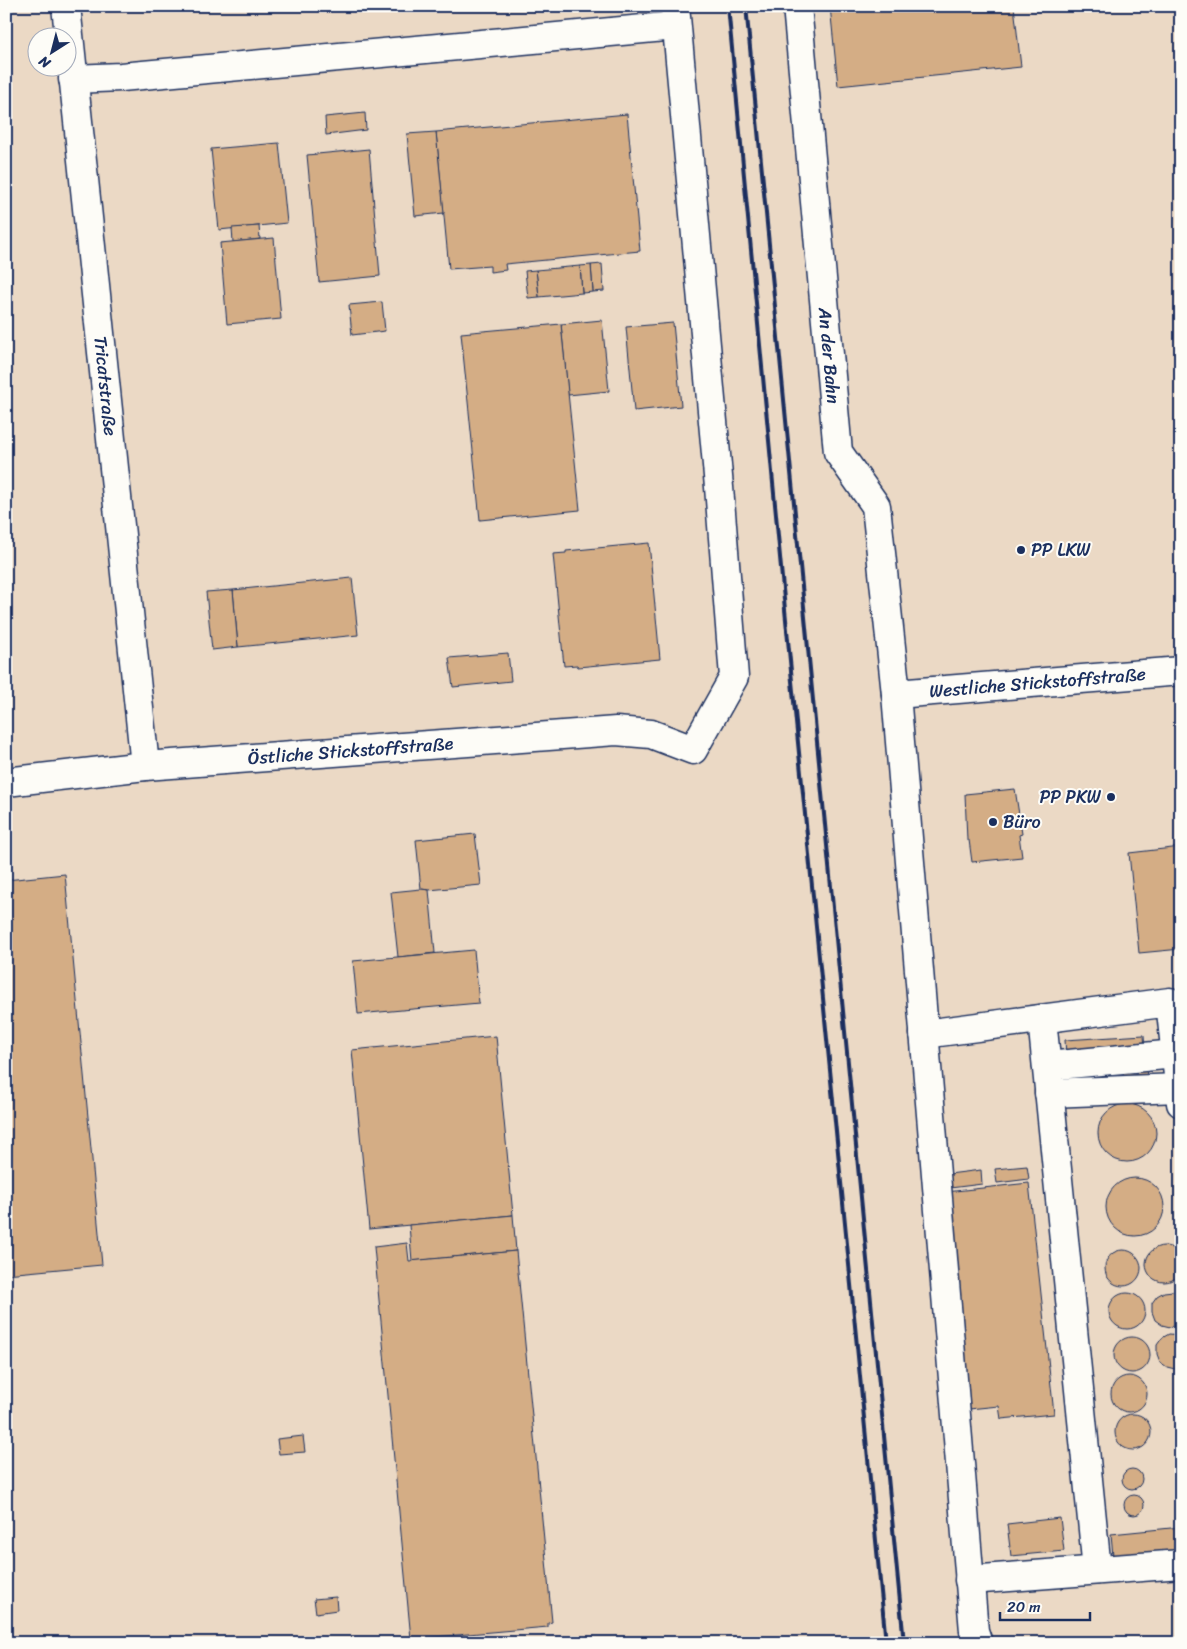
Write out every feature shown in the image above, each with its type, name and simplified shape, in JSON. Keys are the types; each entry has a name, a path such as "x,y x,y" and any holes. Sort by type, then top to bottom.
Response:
{"street":[{"name":"Tricatstraße","path":"66,6 145,766"},
{"name":"An der Bahn","path":"796,6 838,452 876,506 896,694 974,1631 978,1643"},
{"path":"73,79 120,77 675,16"},
{"name":"Östliche Stickstoffstraße","path":"6,782 145,766 616,731 651,734 693,750 734,677 720,497 675,16"},
{"name":"Westliche Stickstoffstraße","path":"896,694 1181,671"},
{"path":"924,1034 1176,1002 1176,1054 1180,1095 1050,1093"},
{"path":"1042,1018 1097,1570"},
{"path":"1047,1066 1176,1054"},
{"path":"970,1580 1181,1564"}],"shaded area":[{"path":"6,6 1181,6 1181,1643 6,1643"}],"building":[{"path":"830,6 1014,6 1021,67 838,86"},
{"path":"365,113 366,130 326,135 325,117"},
{"path":"627,114 640,251 505,264 506,270 490,272 490,266 449,269 436,132"},
{"path":"436,132 444,213 415,216 407,134"},
{"path":"279,143 287,223 219,230 211,149"},
{"path":"369,149 380,276 319,282 307,155"},
{"path":"259,226 260,239 233,242 232,228"},
{"path":"274,238 281,319 227,324 220,243"},
{"path":"602,264 604,291 593,292 591,265"},
{"path":"591,265 593,292 582,293 580,266"},
{"path":"580,266 582,293 539,297 536,270"},
{"path":"536,270 539,297 528,298 525,271"},
{"path":"382,302 385,331 352,335 349,305"},
{"path":"602,320 609,391 568,395 561,324"},
{"path":"673,323 681,406 634,411 626,327"},
{"path":"561,324 580,510 480,520 461,333"},
{"path":"649,543 660,659 578,667 577,665 564,666 553,554 566,553 566,551"},
{"path":"352,578 358,635 238,647 233,590"},
{"path":"233,590 238,647 212,650 206,592"},
{"path":"508,653 511,681 453,687 449,658"},
{"name":"Büro","path":"1015,789 1022,834 1019,835 1022,857 972,862 969,840 967,840 965,794"},
{"path":"475,834 481,885 429,890 421,889 416,840"},
{"path":"1181,847 1181,949 1139,953 1129,853"},
{"path":"65,874 102,1265 6,1274 6,880"},
{"path":"429,890 435,953 398,957 391,892"},
{"path":"474,950 479,1003 358,1014 353,961"},
{"path":"1144,1035 1148,1093 1069,1098 1065,1040"},
{"path":"496,1036 513,1215 369,1229 352,1050"},
{"path":"1127,1104 1138,1106 1148,1112 1154,1122 1156,1133 1154,1144 1148,1154 1138,1160 1127,1162 1116,1160 1106,1154 1100,1144 1098,1133 1100,1122 1106,1112 1116,1106"},
{"path":"1027,1166 1029,1179 997,1183 995,1169"},
{"path":"981,1170 982,1184 950,1188 949,1174"},
{"path":"1135,1178 1146,1180 1156,1186 1162,1196 1164,1207 1162,1218 1156,1228 1146,1234 1135,1236 1124,1234 1114,1228 1108,1218 1106,1207 1108,1196 1114,1186 1124,1180"},
{"path":"1029,1183 1054,1414 1001,1419 999,1406 969,1409 946,1192"},
{"path":"513,1215 516,1251 412,1261 409,1225"},
{"path":"407,1243 409,1261 516,1251 552,1622 548,1623 548,1627 411,1639 374,1247"},
{"path":"1164,1246 1176,1252 1182,1264 1176,1276 1164,1282 1152,1276 1146,1264 1152,1252"},
{"path":"1123,1250 1135,1256 1141,1268 1135,1280 1123,1286 1111,1280 1105,1268 1111,1256"},
{"path":"1173,1291 1181,1295 1181,1322 1170,1327 1162,1325 1155,1320 1152,1312 1152,1303 1157,1296 1164,1292"},
{"path":"1127,1293 1139,1299 1145,1311 1139,1323 1127,1329 1115,1323 1109,1311 1115,1299"},
{"path":"1169,1334 1181,1335 1181,1368 1167,1367 1160,1362 1157,1354 1157,1345 1162,1338"},
{"path":"1132,1337 1144,1343 1150,1355 1144,1367 1132,1373 1120,1367 1114,1355 1120,1343"},
{"path":"1129,1376 1142,1381 1147,1394 1142,1407 1129,1412 1116,1407 1111,1394 1116,1381"},
{"path":"1133,1414 1146,1419 1151,1432 1146,1445 1133,1450 1120,1445 1115,1432 1120,1419"},
{"path":"303,1436 305,1452 279,1454 277,1439"},
{"path":"1128,1469 1136,1469 1142,1475 1142,1483 1136,1489 1128,1489 1122,1483 1122,1475"},
{"path":"1130,1495 1138,1495 1144,1501 1144,1509 1138,1515 1130,1515 1124,1509 1124,1501"},
{"path":"1060,1518 1064,1551 1011,1556 1007,1524"},
{"path":"1181,1527 1181,1560 1114,1567 1111,1534"},
{"path":"336,1597 337,1610 316,1613 314,1599"}],"railway":[{"path":"728,6 886,1643"},
{"path":"746,6 904,1643"}],"place":[{"name":"PP LKW","path":"1021,550"},
{"name":"PP PKW","path":"1111,797"},
{"name":"Büro","path":"993,822"}]}
